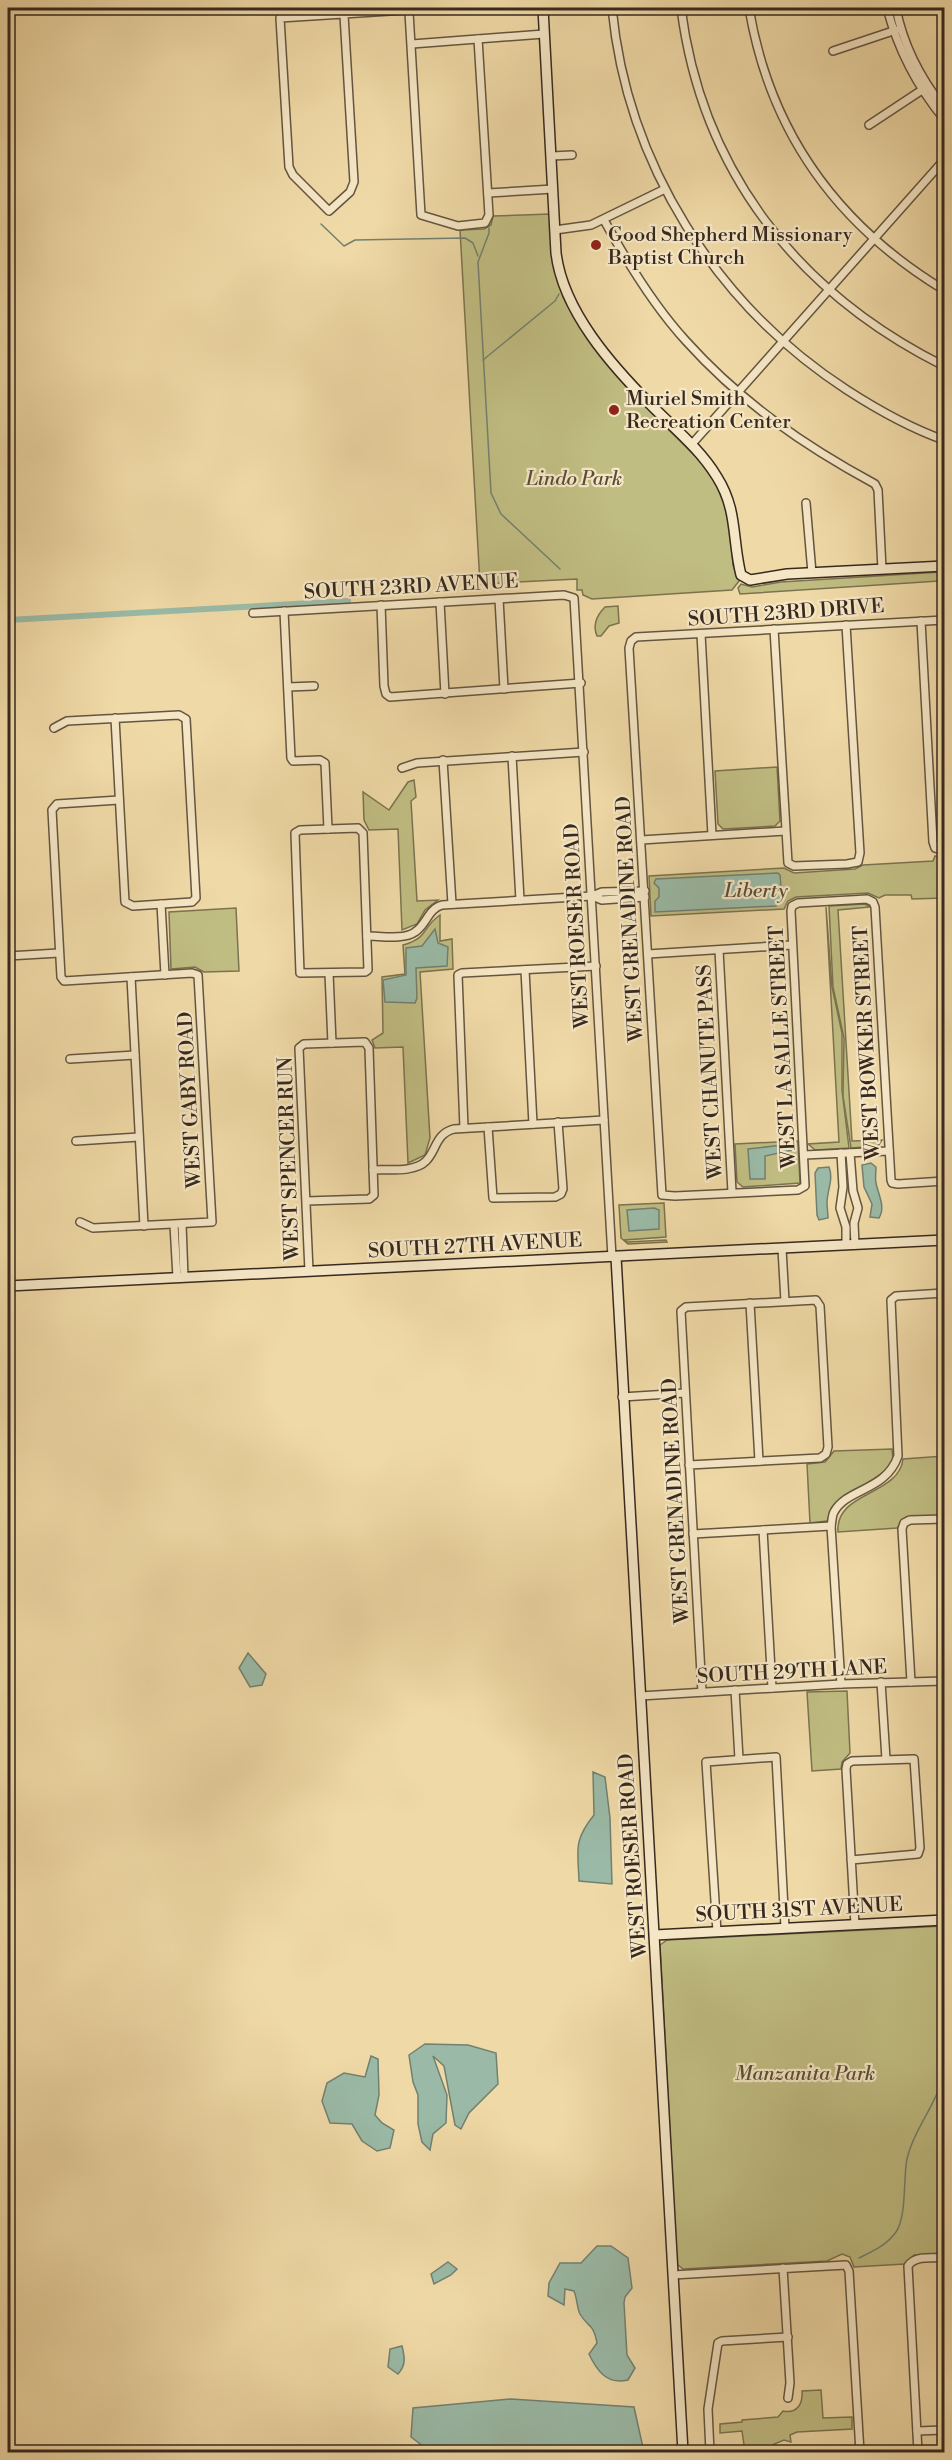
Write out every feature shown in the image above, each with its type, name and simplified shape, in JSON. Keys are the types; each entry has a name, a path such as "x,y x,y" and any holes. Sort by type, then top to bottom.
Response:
{"street":[{"path":"543,8 555,230 560,278 577,314 632,385 692,444 708,464 727,497 735,526 741,575 752,580 812,573 945,566"},
{"path":"612,8 619,61 634,118 665,189 720,276 738,298 783,342 818,371 893,417 945,440"},
{"path":"681,8 686,42 699,94 717,139 735,175 777,237 829,291 875,327 945,366"},
{"path":"749,8 763,66 789,130 804,158 835,200 874,240 894,257 945,290"},
{"path":"887,8 897,30 906,62 945,119"},
{"path":"896,8 897,30"},
{"path":"344,11 354,182 350,192 329,211 293,175 289,167 280,18 344,11 410,12 421,215 458,226 482,224 488,221 478,39"},
{"path":"833,51 897,30"},
{"path":"412,44 544,34"},
{"path":"925,88 945,108"},
{"path":"869,125 925,88"},
{"path":"552,156 572,155"},
{"path":"692,444 945,160"},
{"path":"488,194 553,189"},
{"path":"555,230 583,227 604,220 665,189"},
{"path":"604,220 629,264 664,314 685,340 738,393 797,439 875,484 878,490 882,569"},
{"path":"806,503 812,573"},
{"name":"SOUTH 23RD AVENUE","path":"253,613 571,596"},
{"name":"WEST ROESER ROAD","path":"571,596 576,604 604,1120 655,1935 682,2452"},
{"path":"499,599 504,689"},
{"path":"440,602 445,693"},
{"path":"381,605 384,686 388,696 580,683"},
{"path":"284,611 292,760 324,761 327,829"},
{"name":"SOUTH 23RD DRIVE","path":"631,641 636,638 945,620"},
{"path":"921,621 935,848 945,850"},
{"path":"774,629 788,863 794,866 847,864 858,862 860,853 846,625"},
{"path":"701,634 712,835"},
{"name":"WEST GRENADINE ROAD","path":"631,641 662,1195 732,1192"},
{"path":"288,687 314,686"},
{"path":"54,728 67,721 115,718 179,715 186,719 196,898 192,902 126,905 115,718"},
{"path":"402,768 417,762 584,752"},
{"path":"512,756 520,900"},
{"path":"443,760 452,904"},
{"path":"120,800 57,804 52,810 59,953 61,977 64,981 165,975 161,904"},
{"path":"327,829 361,829 367,971 300,973 296,832 327,829"},
{"path":"641,840 785,831"},
{"path":"367,936 403,936 414,933 434,909 452,904 592,896 602,892 645,894"},
{"name":"WEST LA SALLE STREET","path":"732,1192 798,1190 805,1186 790,914 792,906 800,903 856,899 869,899 873,902"},
{"name":"WEST BOWKER STREET","path":"873,902 892,1183 945,1181"},
{"path":"648,954 792,945"},
{"name":"WEST CHANUTE PASS","path":"719,950 732,1192"},
{"path":"8,956 59,953"},
{"path":"464,1128 458,975 596,966"},
{"path":"525,970 533,1124"},
{"name":"WEST GABY ROAD","path":"165,975 192,973 198,975 212,1222 178,1224"},
{"path":"306,1201 372,1198 373,1170 367,1043 332,1043 329,973"},
{"path":"130,977 144,1226"},
{"name":"WEST SPENCER RUN","path":"309,1271 300,1046 332,1043"},
{"path":"70,1059 135,1055"},
{"path":"373,1170 407,1168 423,1163 444,1133 464,1128 604,1120"},
{"path":"488,1126 494,1197 555,1197 561,1194 563,1189 558,1122"},
{"path":"76,1141 139,1137"},
{"path":"804,1155 889,1150"},
{"path":"842,1153 843,1187 840,1208 850,1245"},
{"path":"850,1153 853,1191 858,1208 850,1245"},
{"path":"80,1222 93,1228 178,1224 181,1277"},
{"name":"SOUTH 27TH AVENUE","path":"8,1286 945,1240"},
{"path":"782,1249 785,1301"},
{"path":"841,1683 831,1526 834,1512 842,1503 885,1477 893,1468 898,1456 891,1300 896,1296 945,1293"},
{"path":"689,1465 820,1458 826,1454 828,1447 820,1306 816,1300 750,1303 759,1461"},
{"name":"WEST GRENADINE ROAD","path":"702,1692 682,1308 750,1303"},
{"path":"622,1397 685,1393"},
{"path":"911,1682 902,1529 904,1523 910,1520 945,1519"},
{"path":"693,1534 831,1526"},
{"path":"763,1530 772,1688"},
{"name":"SOUTH 29TH LANE","path":"640,1696 841,1683 945,1681"},
{"path":"881,1682 886,1759"},
{"path":"735,1690 739,1759"},
{"path":"717,1932 706,1762 739,1759 776,1757 785,1928"},
{"path":"851,1860 918,1854 920,1848 914,1759 852,1761 847,1764 851,1860 855,1925"},
{"name":"SOUTH 31ST AVENUE","path":"655,1935 945,1920"},
{"path":"918,2452 908,2266 911,2262 945,2258"},
{"path":"673,2275 846,2265 849,2271 861,2452"},
{"path":"783,2268 790,2383 788,2398"},
{"path":"710,2452 708,2409 718,2343 788,2337"},
{"path":"917,2431 945,2430"}],"green space":[{"name":"Lindo Park","path":"550,214 553,264 564,299 573,315 614,371 702,463 715,481 730,525 733,565 739,581 732,590 592,599 583,595 582,590 577,590 577,579 480,584 460,230 484,229 491,225 493,216"},
{"path":"941,572 944,574 944,607 941,607 939,581 740,594 738,588 741,584 752,587 781,582"},
{"path":"618,606 619,623 609,626 601,636 597,636 595,624 600,613 605,607"},
{"path":"777,767 780,821 775,826 723,829 718,824 715,771"},
{"path":"414,780 416,797 411,801 417,901 438,900 425,910 417,924 402,930 398,829 369,830 364,820 363,792 389,810 408,782"},
{"name":"Liberty","path":"935,856 944,857 944,898 912,899 911,895 885,895 879,898 868,893 796,897 788,901 784,909 651,916 649,876 784,868 794,873 855,869 863,865 933,861"},
{"path":"865,904 870,907 838,910 852,1141 882,1140 878,1146 851,1148 843,1096 844,1038 833,987 829,906"},
{"path":"826,907 832,987 842,1033 842,1090 849,1148 815,1150 808,1144 839,1142"},
{"path":"236,908 239,971 204,972 195,967 171,969 169,912"},
{"path":"440,915 440,941 452,939 453,969 420,972 430,1138 425,1155 408,1163 403,1047 375,1048 372,1040 383,1033 382,977 405,974 403,945 418,939"},
{"path":"798,1141 800,1183 743,1187 737,1182 735,1144"},
{"path":"664,1203 666,1237 625,1240 627,1242 666,1240 667,1242 628,1244 621,1238 619,1205"},
{"path":"892,1449 893,1459 889,1469 834,1505 827,1521 810,1523 807,1464 825,1462 834,1451"},
{"path":"944,1456 944,1515 906,1517 897,1528 838,1532 840,1519 846,1508 891,1480 899,1471 903,1459"},
{"path":"847,1691 850,1753 842,1762 841,1769 812,1771 807,1692"},
{"name":"Manzanita Park","path":"944,1926 944,2253 914,2255 905,2264 854,2267 850,2257 842,2254 827,2261 683,2269 677,2264 660,1945 667,1940"},
{"path":"821,2390 823,2418 852,2417 852,2429 797,2432 790,2435 791,2442 784,2440 774,2444 769,2452 745,2452 742,2431 720,2433 720,2424 778,2417 783,2411 792,2411 798,2407 802,2391"}],"shaded area":[{"path":"778,873 782,899 776,906 655,912 655,901 659,897 659,888 654,883 656,879"},
{"path":"435,929 438,943 448,947 447,966 416,968 417,998 415,1003 385,1002 383,980 406,975 406,948 422,946"},
{"path":"791,1144 792,1150 765,1156 765,1179 750,1179 748,1149"},
{"path":"871,1163 876,1167 876,1181 882,1205 879,1218 870,1217 872,1204 864,1187 862,1165"},
{"path":"829,1167 831,1176 827,1198 828,1218 819,1220 815,1173 818,1168"},
{"path":"654,1208 659,1210 659,1229 629,1231 627,1210"},
{"path":"248,1653 266,1674 262,1685 250,1687 239,1668"},
{"path":"593,1772 605,1777 610,1818 612,1884 579,1881 578,1846 587,1824 594,1815"},
{"path":"425,2044 468,2045 496,2053 498,2084 469,2113 461,2129 455,2125 444,2066 433,2056 447,2095 446,2123 433,2134 430,2150 422,2142 418,2124 418,2095 413,2082 409,2055"},
{"path":"371,2056 378,2059 379,2095 375,2115 382,2123 394,2130 390,2148 377,2151 362,2141 352,2124 330,2123 322,2101 327,2083 344,2073 365,2077"},
{"path":"597,2246 611,2246 628,2258 632,2288 625,2297 624,2303 627,2355 635,2368 628,2380 614,2380 599,2371 589,2354 597,2343 595,2336 592,2328 580,2314 574,2291 565,2289 564,2305 548,2296 549,2283 560,2263 581,2263"},
{"path":"448,2262 457,2269 434,2284 431,2274"},
{"path":"402,2346 404,2361 398,2374 388,2367 390,2349"},
{"path":"511,2399 634,2407 644,2452 427,2452 411,2437 413,2408"}],"waterway":[{"path":"321,224 344,246 355,240 465,238 473,243 478,256"},
{"path":"489,228 478,262 491,493 501,514 560,569"},
{"path":"483,360 555,301 559,294"},
{"path":"8,620 348,601"},
{"path":"859,2258 888,2241 896,2232 902,2217 910,2148 936,2097 944,2075"}],"place":[{"name":"Good Shepherd Missionary Baptist Church","path":"596,245"},
{"name":"Muriel Smith Recreation Center","path":"614,410"}]}
